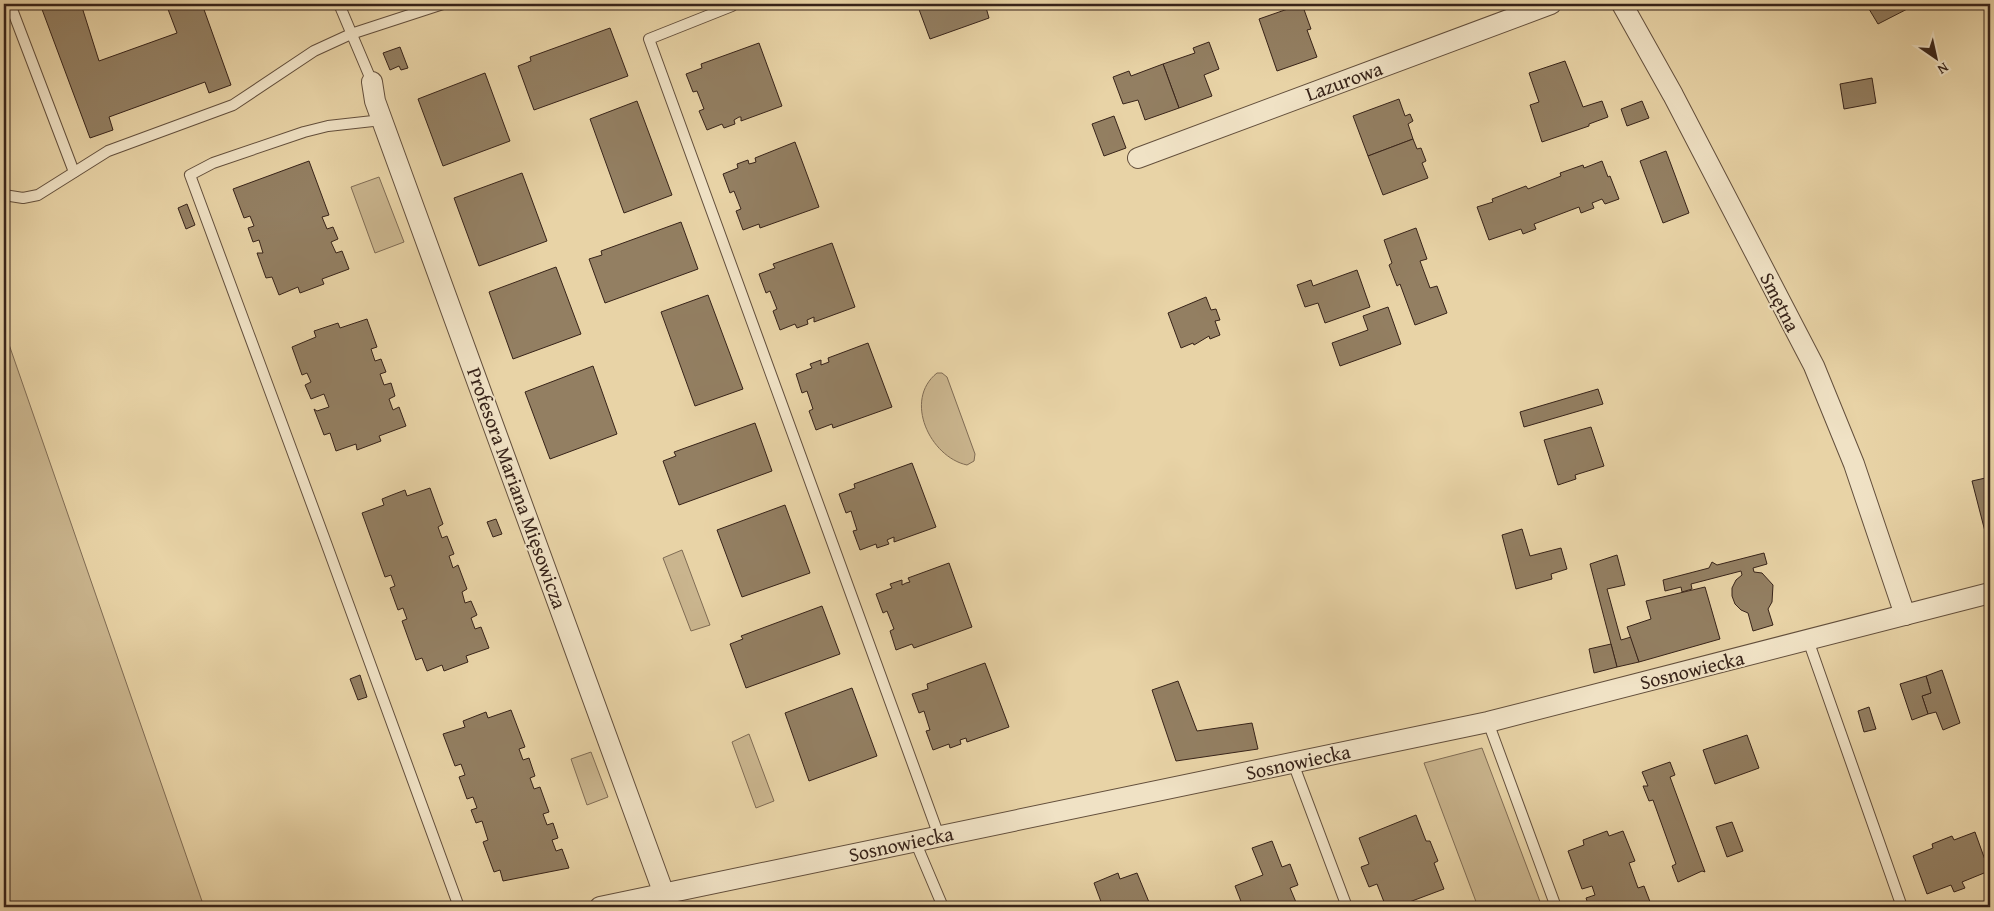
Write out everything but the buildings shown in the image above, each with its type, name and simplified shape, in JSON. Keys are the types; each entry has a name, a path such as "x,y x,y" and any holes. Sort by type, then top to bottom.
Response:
{"street":[{"name":"Lazurowa","path":"1138,158 1551,4"},
{"name":"Smętna","path":"1622,4 1672,95 1814,366 1854,464 1905,615"},
{"name":"Profesora Mariana Mięsowicza","path":"372,82 375,101 664,894"},
{"name":"Sosnowiecka","path":"600,907 1488,722 1990,593"}],"lane":[{"path":"10,4 74,172"},
{"path":"340,4 372,82"},
{"path":"4,195 23,198 38,195 108,151 233,105 314,51 352,34 388,24 443,4"},
{"path":"731,4 732,6 649,39 939,836"},
{"path":"382,120 328,126 304,132 213,163 190,175 459,907"},
{"path":"1808,640 1902,907"},
{"path":"1488,722 1556,907"},
{"path":"1293,763 1347,907"},
{"path":"915,841 943,907"}],"shaded area":[{"path":"379,177 404,242 375,253 351,187"},
{"path":"4,330 204,907 4,907"},
{"path":"937,373 942,373 947,377 975,454 974,461 967,465 954,460 942,451 932,439 925,426 922,398 927,384"},
{"path":"682,550 710,625 691,631 663,558"},
{"path":"749,734 774,801 756,808 732,742"},
{"path":"1482,748 1542,907 1478,907 1424,763"},
{"path":"591,752 608,797 587,805 571,759"}]}
